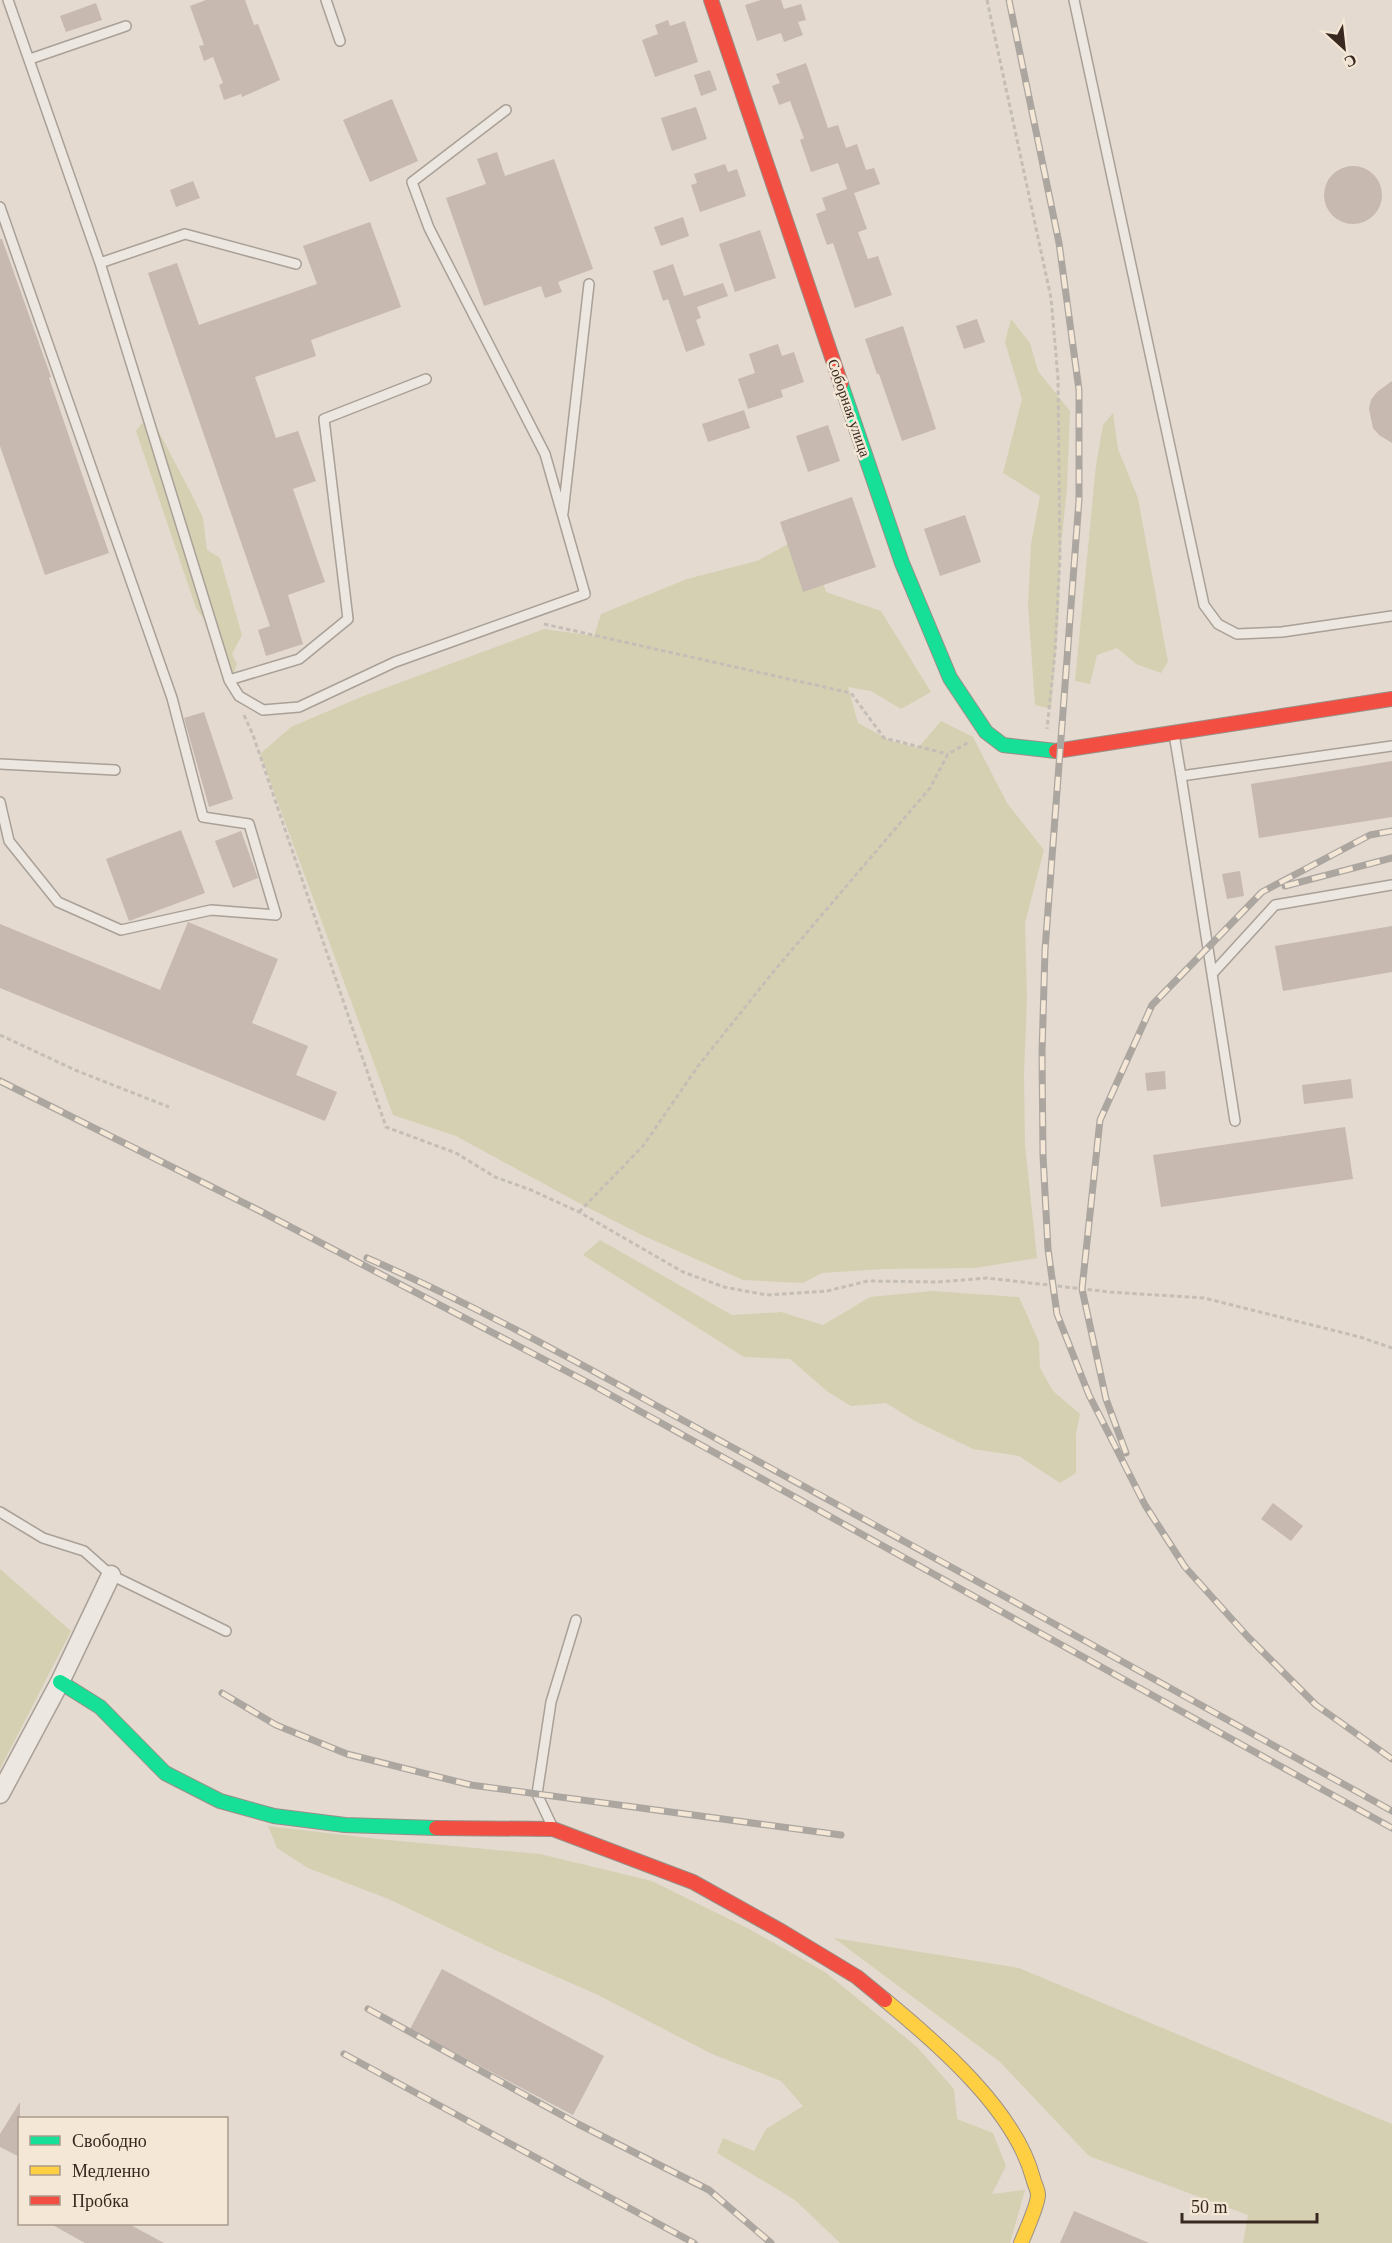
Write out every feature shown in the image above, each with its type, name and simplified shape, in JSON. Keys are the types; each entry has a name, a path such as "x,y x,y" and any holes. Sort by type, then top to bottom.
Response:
{"street":[{"name":"Соборная улица","path":"711,0 902,563 950,678 986,732 1003,745 1052,751 1392,699"},
{"path":"0,1794 60,1682 111,1575"},
{"path":"60,1682 100,1707 165,1773 220,1801 274,1816 345,1824 421,1828 553,1829 693,1882 857,1977 917,2026 963,2071 988,2099 1020,2145 1032,2170 1038,2196 1021,2243"}],"lane":[{"path":"8,0 100,263 229,680 239,696 263,710 299,707 395,662 585,594 545,454 429,228 412,182 506,110"},
{"path":"326,0 340,41"},
{"path":"1074,0 1204,605 1218,624 1237,634 1282,632 1392,616"},
{"path":"30,59 126,26"},
{"path":"0,207 172,698 203,818 249,824 276,915 211,910 121,930 58,902 9,841 0,802"},
{"path":"100,263 185,234 296,264"},
{"path":"563,519 589,284"},
{"path":"229,680 299,659 348,619 324,419 426,380"},
{"path":"1174,733 1235,1121"},
{"path":"1180,776 1392,746"},
{"path":"0,764 115,770"},
{"path":"1212,974 1275,905 1392,885"},
{"path":"0,1512 43,1538 84,1551 111,1575 226,1631"},
{"path":"553,1829 537,1794 551,1702 576,1620"}],"path":[{"path":"987,0 1051,298 1058,378 1060,556 1052,751"},
{"path":"516,618 850,693 884,738 948,754 930,788 774,971 698,1066 643,1146 579,1212"},
{"path":"241,707 253,735 387,1127 456,1153 495,1177 531,1190 579,1212 683,1272 724,1287 767,1295 827,1290 868,1281 938,1282 987,1278 1110,1292 1204,1298 1360,1337 1392,1348"},
{"path":"0,1035 75,1070 169,1107"}],"shaded area":[{"path":"1011,319 1030,343 1038,371 1070,411 1067,488 1060,556 1059,609 1051,709 1035,705 1028,605 1031,544 1040,496 1003,473 1022,399 1005,342"},
{"path":"1113,413 1118,449 1138,498 1168,662 1161,673 1136,664 1117,648 1097,655 1090,684 1075,681 1096,465 1103,425"},
{"path":"142,423 159,432 203,518 207,550 220,558 242,635 232,654 237,664 233,675 216,661 211,629 196,608 136,431"},
{"path":"788,544 814,557 826,592 881,611 931,692 901,709 871,691 848,687 858,723 891,741 918,748 941,721 973,737 1007,803 1044,850 1025,923 1027,997 1024,1075 1025,1145 1037,1258 975,1268 884,1269 822,1273 803,1283 743,1280 644,1236 456,1136 393,1115 260,754 291,727 361,697 544,629 594,636 601,614 687,579 757,561"},
{"path":"600,1240 732,1315 781,1312 823,1325 870,1297 932,1291 1019,1297 1039,1342 1040,1368 1053,1391 1080,1414 1076,1434 1076,1473 1060,1483 1019,1456 973,1449 915,1421 886,1403 851,1406 828,1392 790,1359 744,1357 583,1255"},
{"path":"0,1569 71,1631 0,1769"},
{"path":"268,1826 540,1854 652,1881 749,1929 825,1972 917,2047 954,2089 957,2119 993,2133 1006,2166 992,2194 1025,2190 1010,2243 840,2243 795,2200 717,2153 723,2138 754,2151 766,2129 803,2106 781,2081 712,2054 598,1995 495,1950 391,1900 308,1868 277,1848"},
{"path":"834,1938 1019,1968 1392,2124 1392,2243 1243,2243 1248,2215 1089,2156 1000,2062"}],"building":[{"path":"206,0 245,0 254,25 258,24 280,80 242,97 241,94 224,100 219,85 223,83 213,57 204,61 199,46 204,45 190,6"},
{"path":"761,0 781,0 784,9 801,4 806,20 798,22 803,35 784,42 781,33 757,41 745,5"},
{"path":"96,3 102,20 66,32 60,16"},
{"path":"668,20 670,26 685,21 698,62 655,77 642,40 658,34 655,25"},
{"path":"806,63 828,128 838,125 846,148 857,144 866,170 874,168 880,184 854,193 867,229 858,232 868,259 878,256 892,295 855,308 833,243 827,245 816,214 826,210 822,198 847,189 838,163 811,172 800,140 804,138 790,101 779,105 772,86 780,83 776,74"},
{"path":"710,70 717,90 701,96 694,75"},
{"path":"392,99 418,161 370,182 343,120"},
{"path":"696,107 707,139 672,151 661,118"},
{"path":"497,152 505,176 554,159 593,269 558,282 562,292 545,298 541,286 484,306 446,198 486,184 477,159"},
{"path":"725,164 728,172 737,169 746,196 700,212 691,185 697,183 694,174"},
{"path":"1347,166 1359,166 1374,174 1382,189 1382,201 1374,216 1359,224 1347,224 1332,216 1324,201 1324,189 1332,174"},
{"path":"193,181 200,198 176,207 170,190"},
{"path":"683,217 689,236 661,246 654,227"},
{"path":"370,222 401,307 311,340 316,356 255,377 276,438 298,431 316,481 293,489 325,582 288,595 303,644 266,656 258,630 270,626 148,273 177,263 199,325 317,284 303,246"},
{"path":"760,230 776,278 735,292 719,244"},
{"path":"0,239 2,239 51,377 49,378 109,553 45,575 0,446"},
{"path":"673,264 684,296 723,283 728,296 697,307 701,318 696,320 705,345 686,352 668,299 663,301 653,271"},
{"path":"977,319 985,342 964,349 956,326"},
{"path":"903,326 936,429 902,441 865,339"},
{"path":"778,344 782,356 794,352 804,382 781,390 783,397 748,409 738,379 755,373 749,354"},
{"path":"1392,381 1392,443 1373,428 1369,409 1371,400 1377,392"},
{"path":"744,410 750,428 708,442 702,424"},
{"path":"828,425 840,461 808,472 796,436"},
{"path":"852,497 876,567 803,592 780,522"},
{"path":"965,515 981,562 940,576 924,529"},
{"path":"204,712 233,799 209,807 184,718"},
{"path":"1392,761 1392,817 1259,838 1251,784"},
{"path":"181,830 205,893 129,921 106,859"},
{"path":"241,831 258,878 233,888 215,841"},
{"path":"1240,871 1244,896 1227,899 1222,874"},
{"path":"188,922 278,959 252,1023 308,1046 296,1075 337,1092 325,1121 0,988 0,924 160,990"},
{"path":"1392,926 1392,972 1283,991 1275,946"},
{"path":"1165,1071 1166,1089 1147,1091 1145,1073"},
{"path":"1351,1079 1353,1098 1304,1104 1302,1085"},
{"path":"1345,1127 1353,1179 1161,1207 1153,1155"},
{"path":"1273,1503 1303,1526 1291,1541 1261,1519"},
{"path":"442,1969 604,2056 573,2115 410,2029"},
{"path":"20,2102 18,2156 0,2147 0,2134"},
{"path":"1074,2211 1149,2243 1060,2243"},
{"path":"53,2225 131,2225 164,2243 85,2243"}],"railway":[{"path":"1009,0 1059,243 1079,390 1079,500 1045,950 1042,1053 1043,1155 1048,1249 1057,1314 1089,1395 1145,1505 1185,1567 1248,1637 1316,1705 1392,1759"},
{"path":"1126,1453 1106,1399 1082,1289 1100,1120 1152,1005 1262,892 1370,835 1392,831"},
{"path":"1285,886 1392,858"},
{"path":"0,1081 260,1211 589,1383 1392,1828"},
{"path":"367,1258 556,1351 1392,1811"},
{"path":"222,1693 276,1725 347,1754 471,1785 841,1835"},
{"path":"368,2009 578,2124 709,2190 771,2243"},
{"path":"344,2054 694,2243"}],"traffic: fast":[{"path":"841,384 902,563 950,678 986,732 1003,745 1056,751"},
{"path":"60,1682 100,1707 165,1773 220,1801 274,1816 345,1825 436,1828"}],"traffic: slow":[{"path":"885,2000 928,2036 972,2080 1010,2128 1024,2153 1038,2193 1034,2212 1021,2243"}],"traffic: jam":[{"path":"711,0 841,384"},
{"path":"1056,751 1392,699"},
{"path":"436,1828 553,1829 693,1882 857,1977 885,2000"}]}
